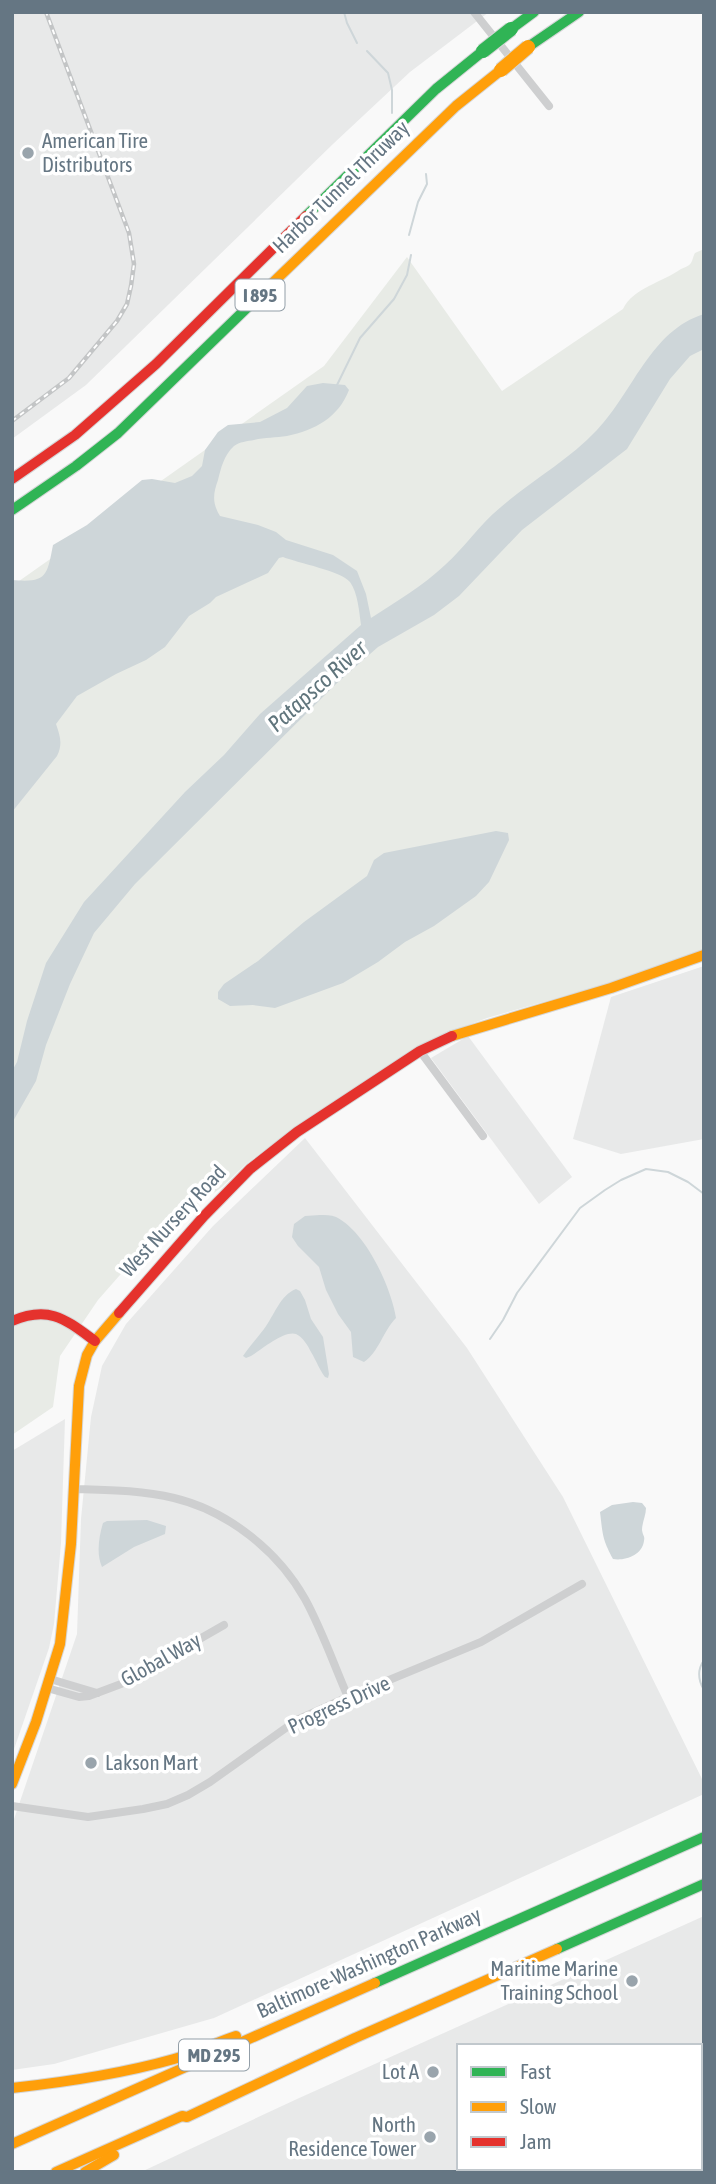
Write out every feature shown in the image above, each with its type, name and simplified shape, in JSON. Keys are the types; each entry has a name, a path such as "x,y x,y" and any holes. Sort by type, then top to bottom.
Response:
{"main road":[{"name":"Harbor Tunnel Thruway","path":"12,479 75,435 114,402 436,89 534,12"},
{"name":"Harbor Tunnel Thruway","path":"12,510 76,467 118,433 446,116 528,47 579,12"},
{"name":"West Nursery Road","path":"12,1784 49,1683 65,1618 79,1386 87,1355 94,1341 250,1168 297,1132 421,1051 478,1026 611,988 704,955"},
{"path":"12,1321 33,1312 50,1313 94,1341"},
{"name":"Baltimore-Washington Parkway","path":"12,2144 704,1837"},
{"name":"MD 295","path":"56,2172 182,2116 187,2117 405,2016 704,1884"},
{"path":"12,2088 91,2079 176,2058 416,1965"},
{"path":"85,2172 187,2117"}],"street":[{"path":"474,12 549,106"},
{"path":"421,1051 483,1136"},
{"path":"73,1489 121,1490 174,1498 199,1506 247,1534 271,1555 305,1599 348,1697"},
{"name":"Progress Drive","path":"12,1806 88,1817 167,1804 210,1782 297,1720 481,1642 582,1584"},
{"name":"Global Way","path":"49,1683 79,1697 89,1696 121,1684 224,1625"}],"shaded area":[{"path":"12,12 489,12 410,72 86,385 12,439"},
{"path":"704,249 704,950 610,983 487,1018 439,1036 295,1127 246,1164 222,1187 156,1234 98,1300 60,1356 53,1407 12,1435 12,586 324,366 407,257 502,391 623,309 641,291 689,265 695,253"},
{"path":"704,966 704,1139 621,1154 573,1139 611,997"},
{"path":"468,1036 572,1177 539,1204 431,1058"},
{"path":"305,1138 467,1348 563,1497 704,1783 704,1794 214,2018 54,2064 12,2070 12,1825 77,1634 81,1519 91,1417 102,1366 126,1324 213,1226"},
{"path":"65,1419 61,1543 54,1624 49,1648 12,1755 12,1451"},
{"name":"Maritime Marine Training School","path":"704,1916 704,2172 141,2172 297,2099"}],"water":[{"name":"Patapsco River","path":"704,314 704,349 690,356 670,379 627,449 522,530 459,596 434,615 378,647 336,684 135,884 94,933 46,1045 36,1081 12,1123 12,1071 17,1062 27,1021 46,963 84,902 260,714 361,625 358,603 350,582 338,574 279,558 268,573 216,597 189,616 165,647 146,660 77,696 56,724 60,736 57,756 12,812 12,580 32,580 43,575 49,564 53,545 87,525 142,480 175,483 192,476 202,466 205,450 218,432 228,425 260,422 287,408 307,386 323,383 345,385 349,390 339,408 316,426 287,436 258,439 234,446 222,466 214,498 220,516 276,532 286,540 333,555 357,571 371,618 437,573 493,514 586,441 610,415 656,348 685,322"},
{"path":"496,831 508,833 509,840 489,882 476,896 378,962 343,983 275,1008 230,1006 218,999 218,992 224,984 258,961 304,922 367,876 374,860 384,853"},
{"path":"305,1216 336,1217 357,1235 367,1247 389,1291 396,1318 374,1353 364,1362 353,1357 351,1332 326,1290 319,1267 292,1237 294,1224"},
{"path":"296,1289 300,1291 311,1319 323,1337 328,1378 305,1342 296,1334 285,1335 251,1356 243,1356 281,1301"},
{"path":"642,1503 646,1508 642,1527 643,1546 632,1556 613,1559 604,1537 600,1512 612,1505"},
{"path":"147,1520 166,1526 165,1534 134,1547 102,1567 99,1545 103,1523"}],"waterway":[{"path":"344,12 357,43"},
{"path":"367,51 388,73 392,90 392,113"},
{"path":"409,235 418,202 427,184 426,174"},
{"path":"337,385 360,338 394,299 407,275 411,255"},
{"path":"490,1339 517,1293 580,1208 605,1190 646,1169 668,1172 704,1194"},
{"path":"704,1660 699,1675 704,1690"}],"railway":[{"path":"12,421 69,378 117,321 127,304 134,264 129,233 46,12"}],"traffic: fast":[{"path":"511,29 534,12"},
{"path":"528,47 579,12"},
{"path":"483,51 511,29"},
{"path":"306,216 436,89 483,51"},
{"path":"12,510 118,433 256,299"},
{"path":"375,1983 704,1837"},
{"path":"557,1949 704,1884"}],"traffic: slow":[{"path":"501,70 528,47"},
{"path":"256,299 456,106 501,70"},
{"path":"452,1036 611,988 704,955"},
{"path":"12,1784 36,1722 60,1644 71,1544 79,1386 87,1355 95,1341 119,1313"},
{"path":"56,2172 182,2116 187,2117 355,2038 557,1949"},
{"path":"12,2144 375,1983"},
{"path":"12,2088 134,2069 182,2057 236,2036"},
{"path":"85,2172 114,2155"}],"traffic: jam":[{"path":"12,479 75,435 156,364 306,216"},
{"path":"119,1313 204,1216 250,1169 297,1132 420,1051 452,1036"},
{"path":"12,1321 25,1316 47,1314 75,1326 95,1341"}],"place":[{"name":"American Tire Distributors","path":"28,153"},
{"name":"Lakson Mart","path":"91,1763"},
{"name":"Maritime Marine Training School","path":"632,1981"},
{"name":"Lot A","path":"433,2072"},
{"name":"North Residence Tower","path":"430,2137"}]}
